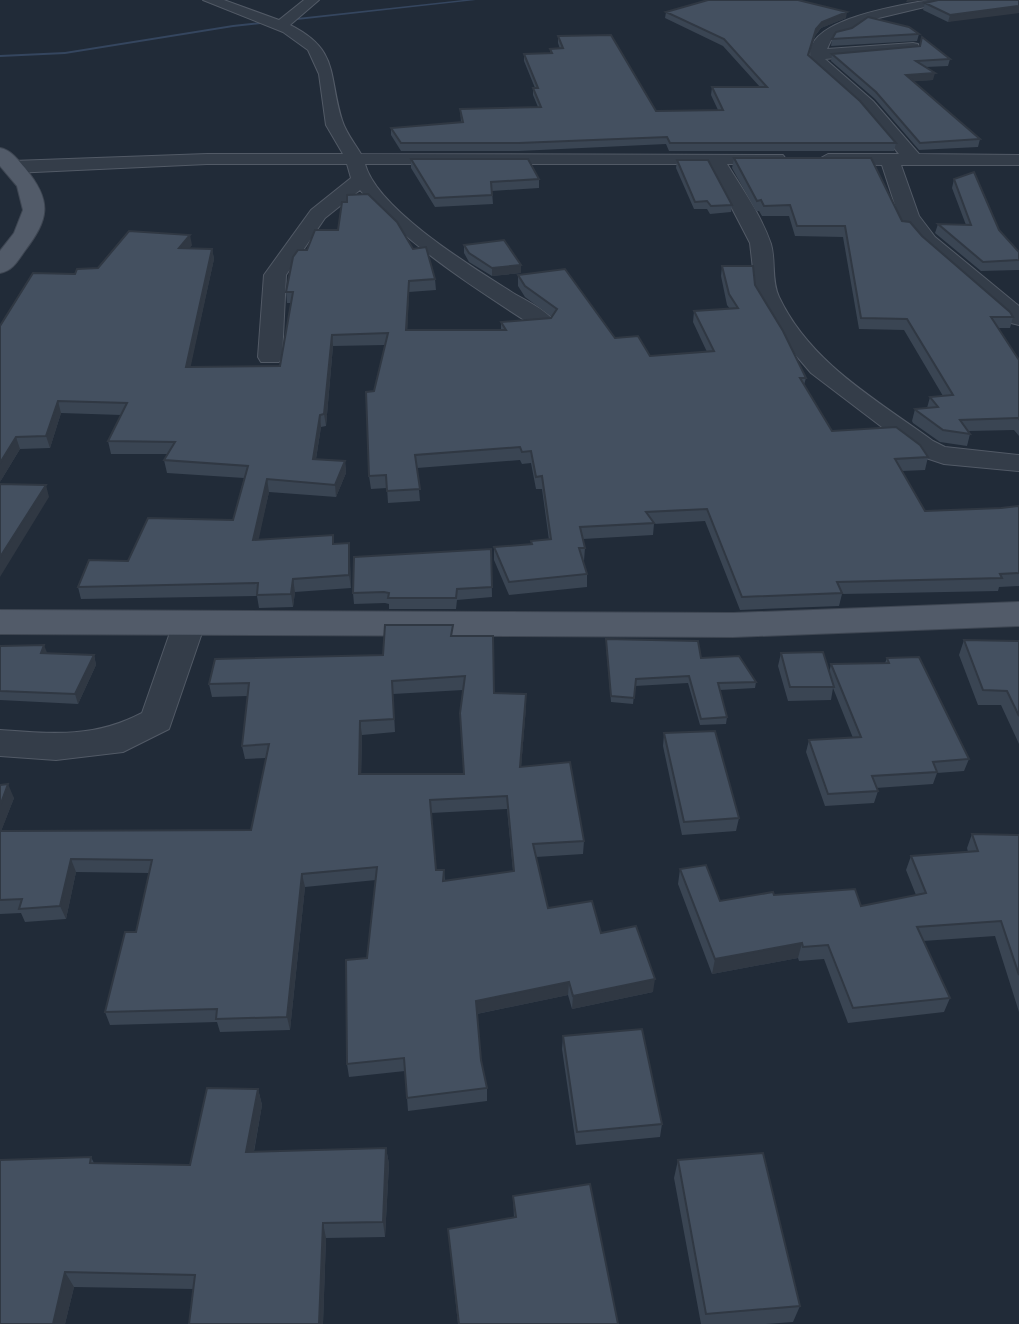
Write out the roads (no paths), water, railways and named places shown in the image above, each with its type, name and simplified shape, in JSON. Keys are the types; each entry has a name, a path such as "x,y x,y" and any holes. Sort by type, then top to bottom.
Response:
{"main road":[{"path":"0,266 35,221 36,202 7,161"},
{"path":"0,622 733,625 1019,614"}],"street":[{"path":"210,0 305,38 322,58 334,124 357,169 411,235 449,264 482,281 542,323"},
{"path":"280,26 312,0"},
{"path":"914,160 867,104 817,60 818,54 822,37 827,32 852,26 861,18 947,0"},
{"path":"818,54 913,47"},
{"path":"7,161 207,159 357,169 715,159 914,160 1015,165"},
{"path":"715,159 751,220 761,246 761,272 767,294 790,333 820,368 870,409 908,432 923,447 936,454 1019,463"},
{"path":"890,160 909,217 928,242 1019,318"},
{"path":"270,357 275,275 318,214 357,169"},
{"path":"0,743 56,747 122,739 157,720 189,624"}],"waterway":[{"path":"0,56 65,53 233,26 474,0"}]}
